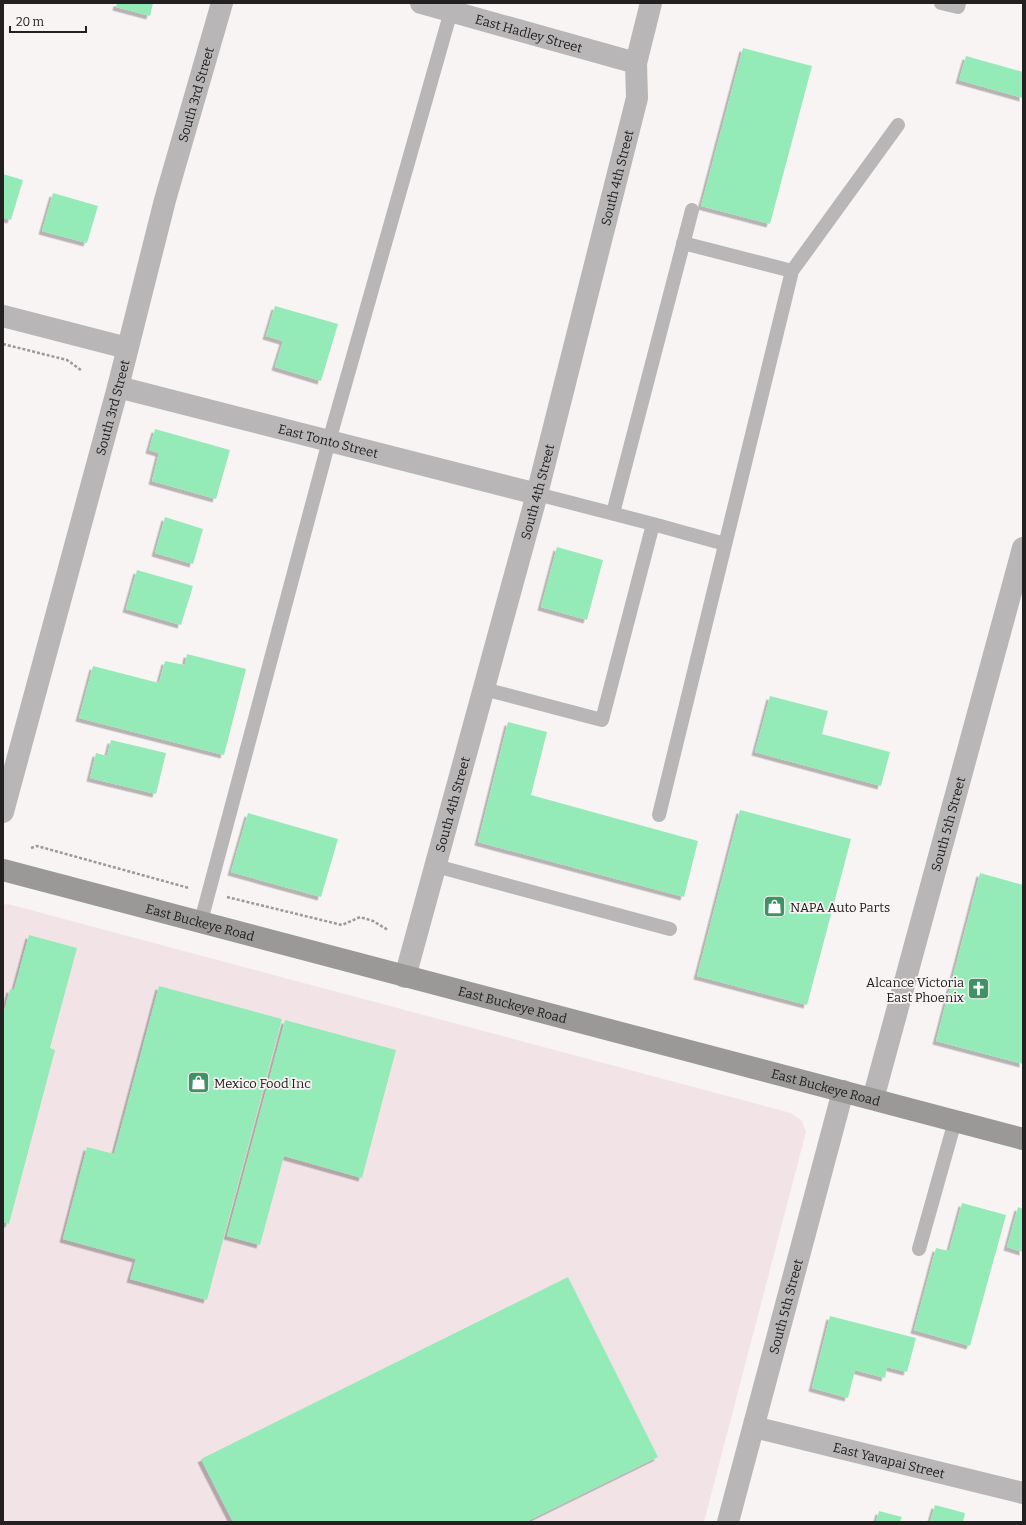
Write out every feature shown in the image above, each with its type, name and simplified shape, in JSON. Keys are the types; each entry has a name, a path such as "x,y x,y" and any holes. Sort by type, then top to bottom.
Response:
{"main road":[{"name":"East Buckeye Road","path":"3,870 1023,1139"}],"street":[{"name":"South 3rd Street","path":"3,812 118,387 165,200 222,3"},
{"name":"East Hadley Street","path":"421,3 452,7 636,64"},
{"name":"South 4th Street","path":"405,977 538,494 637,98 636,64 651,3"},
{"path":"3,316 127,348"},
{"name":"East Tonto Street","path":"118,387 538,494"},
{"name":"South 5th Street","path":"872,1099 1023,548"},
{"name":"South 5th Street","path":"728,1522 843,1091"},
{"name":"East Yavapai Street","path":"754,1427 1023,1493"}],"lane":[{"path":"941,3 958,7 959,3"},
{"path":"201,921 329,441 452,7"},
{"path":"659,815 792,271 898,126"},
{"path":"613,513 692,210"},
{"path":"683,243 792,271"},
{"path":"538,494 725,544"},
{"path":"484,689 602,720 653,524"},
{"path":"436,866 670,929"},
{"path":"919,1249 955,1121"}],"path":[{"path":"3,344 67,360 81,370"},
{"path":"31,848 37,846"}],"shaded area":[{"path":"8,904 791,1113 802,1121 806,1132 704,1522 3,1522 3,905"}],"building":[{"path":"117,3 153,3 150,16 116,7"},
{"path":"743,48 812,66 770,224 701,206"},
{"path":"966,56 1023,72 1023,98 959,80"},
{"path":"3,174 23,180 11,220 3,218"},
{"path":"53,193 98,206 87,243 42,231"},
{"path":"275,306 338,324 321,381 275,367 283,341 266,336"},
{"path":"155,429 230,450 216,499 152,481 159,453 149,450"},
{"path":"165,517 203,529 193,564 155,553"},
{"path":"557,547 603,560 587,620 541,607"},
{"path":"137,570 193,586 181,625 126,609"},
{"path":"187,654 246,669 224,755 79,718 93,666 159,683 165,661 185,665"},
{"path":"770,696 828,711 822,734 890,752 881,786 755,752"},
{"path":"508,722 547,732 531,795 698,841 684,897 478,842"},
{"path":"111,740 166,753 156,794 90,778 96,753 107,756"},
{"name":"NAPA Auto Parts","path":"740,810 851,839 807,1005 697,976"},
{"path":"248,813 338,839 321,897 231,872"},
{"name":"Alcance Victoria East Phoenix","path":"980,873 1023,885 1023,1064 936,1041"},
{"path":"29,935 77,948 50,1048 55,1050 9,1224 3,1222 3,1015 10,989 14,990"},
{"name":"Mexico Food Inc","path":"159,986 282,1019 207,1300 130,1279 136,1259 63,1239 87,1147 114,1154"},
{"path":"285,1020 396,1050 362,1178 284,1156 260,1245 227,1236"},
{"path":"962,1203 1006,1215 970,1346 914,1330 936,1248 949,1251"},
{"path":"1018,1207 1023,1209 1023,1252 1007,1247"},
{"path":"568,1277 658,1457 526,1522 233,1522 201,1459"},
{"path":"830,1316 916,1338 907,1372 887,1367 885,1378 855,1370 848,1398 812,1388"},
{"path":"935,1505 965,1513 963,1522 930,1522"},
{"path":"879,1511 902,1517 900,1522 876,1522"}],"place":[{"name":"NAPA Auto Parts","path":"774,907"},
{"name":"Alcance Victoria East Phoenix","path":"979,989"},
{"name":"Mexico Food Inc","path":"199,1083"}]}
